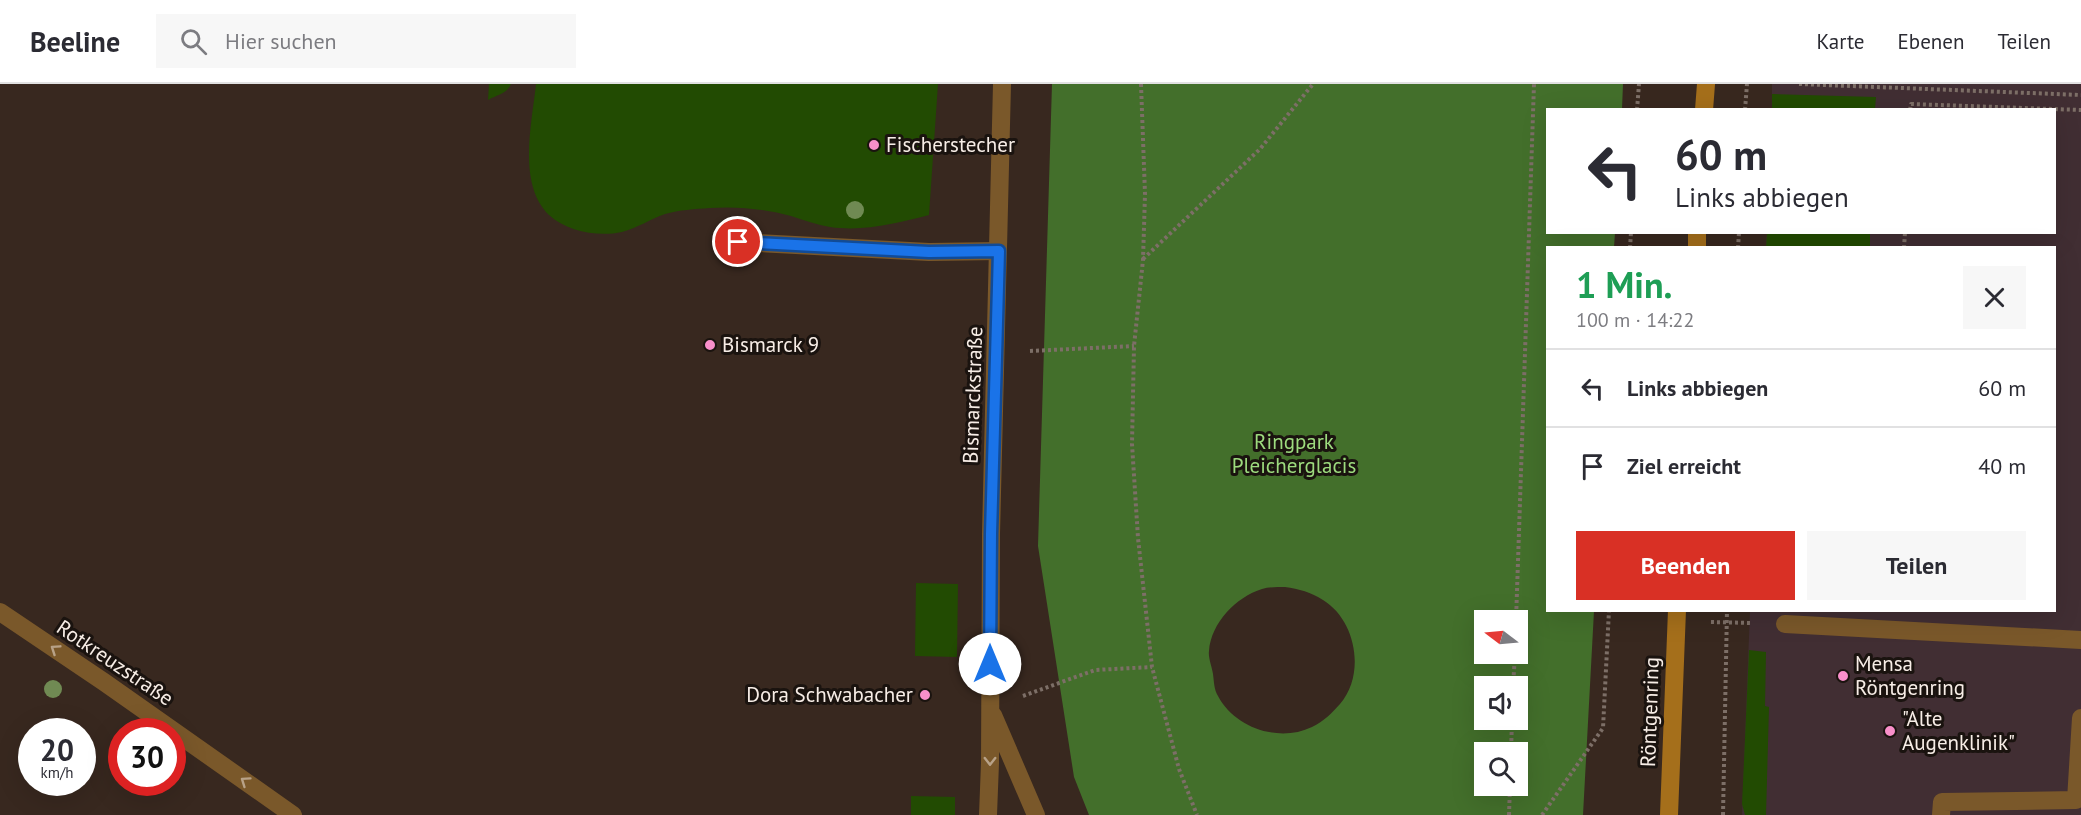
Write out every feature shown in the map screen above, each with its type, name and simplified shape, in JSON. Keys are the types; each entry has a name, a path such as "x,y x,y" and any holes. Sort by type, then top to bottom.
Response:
{"main road":[{"path":"1704,108 1706,84"},
{"name":"Röntgenring","path":"1669,815 1677,616"}],"street":[{"name":"Bismarckstraße","path":"988,815 991,534 1002,84"},
{"path":"738,242 929,252 999,251"},
{"name":"Rotkreuzstraße","path":"0,612 123,695 293,815"},
{"path":"1785,624 2081,640"},
{"name":"Bismarckstraße","path":"990,708 1034,814"},
{"path":"1941,815 1941,802 2076,807 2081,718"}],"path":[{"path":"1141,84 1145,194 1143,260 1134,346 1132,444 1138,538 1152,667 1179,769 1197,815"},
{"path":"1143,260 1260,148 1313,84"},
{"path":"1516,610 1534,84"},
{"path":"1638,108 1639,84"},
{"path":"1745,108 1746,84"},
{"path":"1799,84 2081,95"},
{"path":"1910,108 1911,104 2024,108"},
{"path":"2056,109 2081,110"},
{"path":"997,353 1134,346"},
{"path":"1542,815 1603,728 1609,612"},
{"path":"1723,815 1727,612"},
{"path":"1677,616 1727,622 1785,624"},
{"path":"990,708 1095,670 1152,667"},
{"path":"1509,815 1510,796"}],"shaded area":[{"path":"1772,84 2081,84 2081,815 1742,815 1750,612 2056,612 2056,246 1766,246 1767,234 2056,234 2056,108 1772,108"}],"green space":[{"path":"489,84 511,84 504,92 488,100"},
{"path":"536,84 938,84 929,215 881,226 843,228 820,225 771,212 720,207 670,213 622,232 603,234 584,232 565,226 549,215 539,202 533,187 529,152"},
{"name":"Ringpark Pleicherglacis","path":"1052,84 1623,84 1622,108 1546,108 1546,234 1615,234 1614,246 1546,246 1546,612 1594,612 1583,815 1089,815 1074,777 1038,546","holes":["1271,587 1309,593 1334,609 1350,634 1355,663 1348,692 1334,711 1312,727 1299,732 1286,733 1259,730 1235,717 1218,696 1209,654 1214,631 1226,612 1252,593"]},
{"path":"1772,94 1876,97 1875,108 1772,108"},
{"path":"1767,234 1870,234 1870,246 1766,246"},
{"path":"916,583 958,584 957,657 915,656"},
{"path":"1749,650 1766,652 1765,706 1769,707 1766,815 1745,815 1742,804"},
{"path":"911,796 955,797 955,815 911,815"}],"place":[{"name":"Fischerstecher","path":"874,145"},
{"name":"Bismarck 9","path":"710,345"},
{"name":"Mensa Röntgenring","path":"1843,676"},
{"name":"Dora Schwabacher","path":"925,695"},
{"name":"\"Alte Augenklinik\"","path":"1890,731"}],"route":[{"path":"738,242 929,252 999,251 991,534 990,664"}]}
